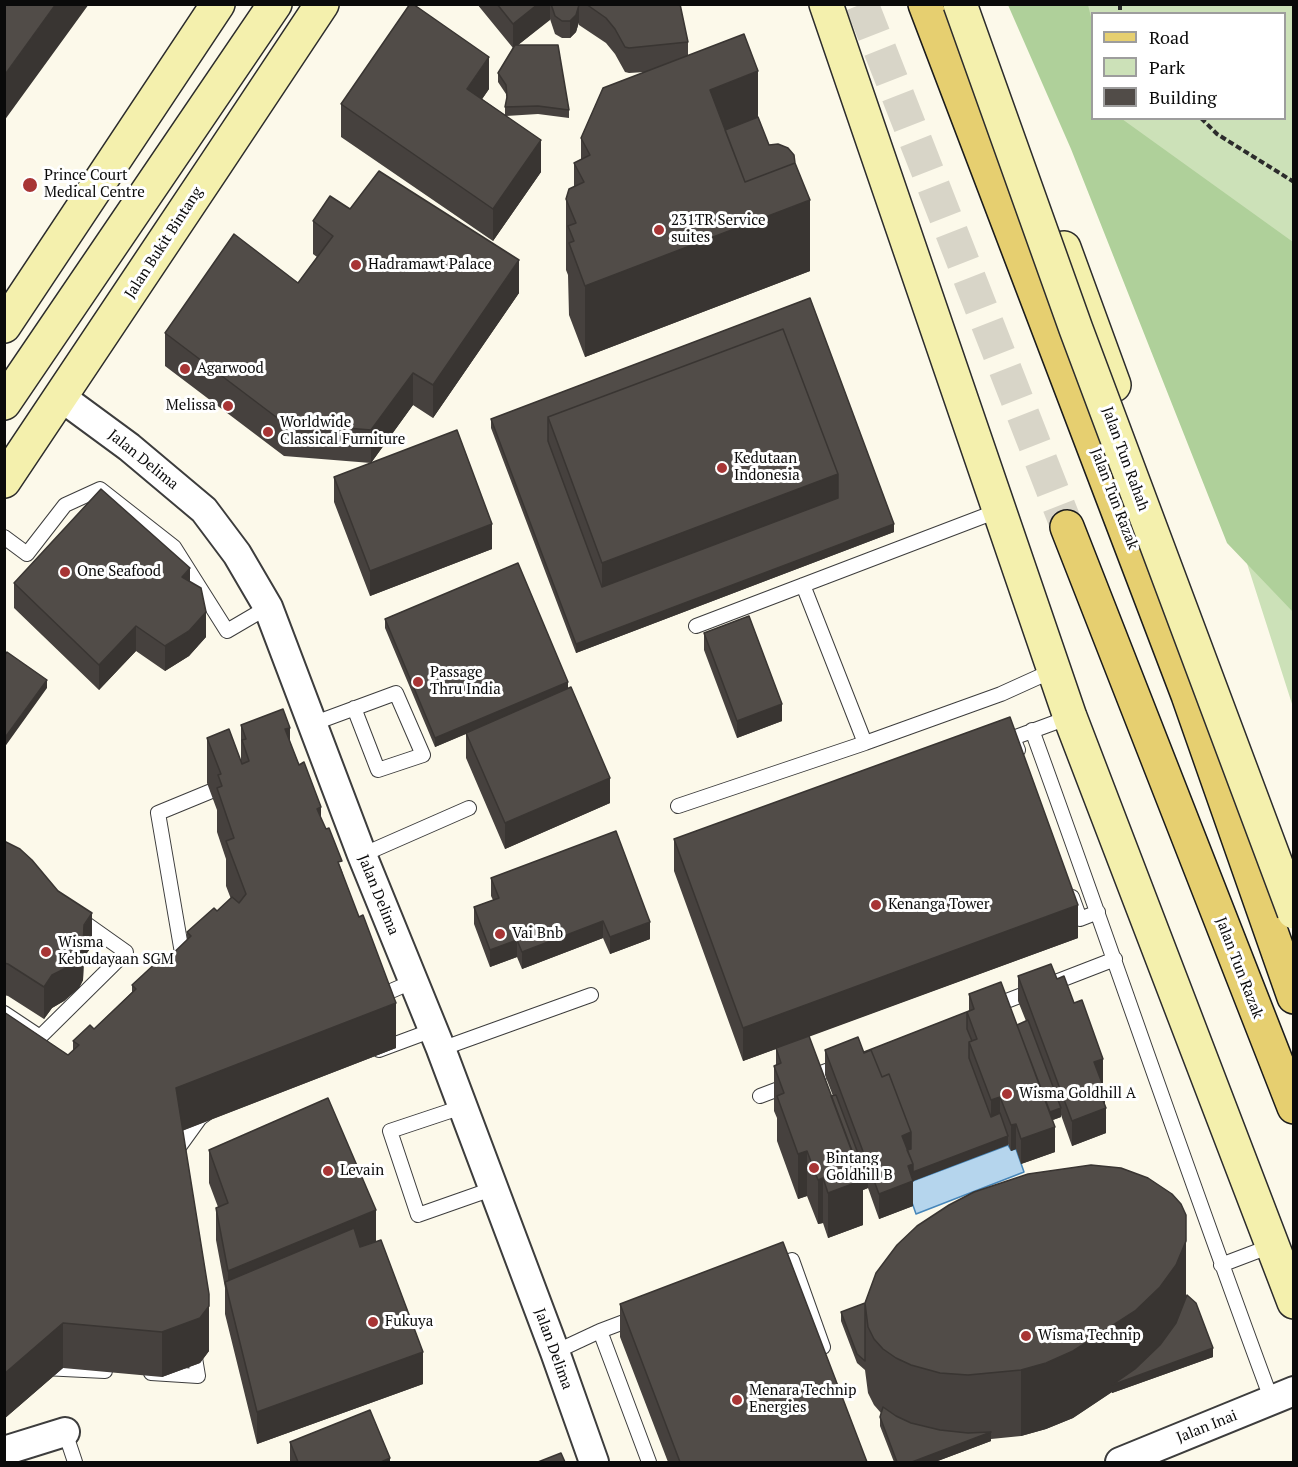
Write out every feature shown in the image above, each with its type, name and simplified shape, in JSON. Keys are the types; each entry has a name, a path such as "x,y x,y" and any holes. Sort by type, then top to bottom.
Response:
{"main road":[{"path":"4,326 218,4"},
{"path":"4,403 275,4"},
{"name":"Jalan Bukit Bintang","path":"4,481 322,4"},
{"path":"826,4 1070,717 1293,1302"},
{"name":"Jalan Tun Razak","path":"926,4 1188,695 1291,987"},
{"name":"Jalan Tun Rahah","path":"960,4 1076,329 1293,912"},
{"path":"973,4 1016,116 1293,878"},
{"name":"Jalan Tun Razak","path":"1067,527 1293,1107"},
{"path":"1214,661 1203,688 1293,940"}],"street":[{"name":"Jalan Delima","path":"61,397 129,447 204,510 237,555 268,607 362,855 437,1039 594,1462"},
{"name":"Jalan Inai","path":"1120,1462 1283,1396"},
{"path":"4,1451 65,1432"}],"lane":[{"path":"4,299 19,291 41,273"},
{"path":"4,537 27,554 65,505 100,489 174,547 227,631 268,607"},
{"path":"696,626 1000,510"},
{"path":"803,585 865,743"},
{"path":"678,806 1001,694 1055,669"},
{"path":"312,724 354,708 396,693 423,755 378,770 354,708"},
{"path":"1024,765 1013,738 1070,717"},
{"path":"1032,730 1115,959 1221,1265 1283,1396"},
{"path":"167,971 182,953 158,813 240,780"},
{"path":"362,855 469,808"},
{"path":"1068,886 1080,919 1098,912"},
{"path":"4,1013 40,1037 126,952 70,913"},
{"path":"978,1012 1115,959"},
{"path":"359,1005 378,990 414,981"},
{"path":"367,1055 437,1039 591,995"},
{"path":"760,1096 853,1060"},
{"path":"168,1163 200,1119 217,1105"},
{"path":"462,1107 390,1131 418,1215 492,1189"},
{"path":"1221,1265 1271,1246"},
{"path":"760,1272 792,1260 828,1361"},
{"path":"555,1352 600,1331 653,1311"},
{"path":"140,1373 198,1376 189,1329"},
{"path":"600,1331 649,1462"},
{"path":"23,1367 117,1372"},
{"path":"65,1432 75,1462"}],"path":[{"path":"1203,120 1217,134 1293,182"}],"green space":[{"path":"1008,5 1088,5 1091,17 1091,120 1123,120 1293,242 1293,612 1227,543 1071,149"},
{"path":"1038,5 1293,5 1293,707 1169,320"}],"water":[{"path":"1008,1145 1011,1150 1016,1149 1024,1172 916,1214 908,1191 910,1182"}],"building":[{"path":"4,4 56,4 4,76"},
{"path":"410,4 489,57 467,89 541,140 493,209 341,104"},
{"path":"497,4 538,4 513,24"},
{"path":"551,4 579,5 576,15 570,21 562,21 555,16"},
{"path":"586,4 680,4 688,42 625,47 606,18"},
{"path":"744,34 758,71 710,90 745,182 795,163 810,200 585,286 569,243 574,241 568,226 576,223 566,199 569,189 584,182 574,163 590,155 581,138 603,88"},
{"path":"515,45 558,45 569,110 538,106 505,107 506,85 498,73"},
{"path":"758,117 769,145 778,144 788,148 794,155 795,163 745,182 725,130"},
{"path":"379,171 519,260 433,385 413,373 371,430 284,423 165,333 234,234 298,283 333,236 313,221 330,196 350,209"},
{"path":"810,298 894,524 576,644 491,419","holes":["783,329 838,474 838,498 602,587 548,441 548,417"]},
{"path":"783,329 838,474 602,563 548,417"},
{"path":"457,430 492,524 370,571 334,477"},
{"path":"101,489 190,568 182,577 201,588 206,612 189,631 165,646 136,626 99,665 14,583"},
{"path":"518,563 568,682 435,738 385,619"},
{"path":"749,616 782,704 737,721 704,633"},
{"path":"7,652 47,680 4,739 4,656"},
{"path":"571,687 610,778 505,823 466,733"},
{"path":"283,709 290,728 285,729 299,765 304,762 321,807 317,809 326,829 329,828 342,861 338,862 359,917 363,915 396,1003 176,1088 209,1294 209,1306 200,1318 162,1332 63,1323 4,1374 4,1012 68,1055 79,1045 73,1041 90,1025 94,1029 136,989 132,985 159,960 162,964 191,936 187,932 214,908 217,911 232,897 239,903 246,894 226,841 234,838 217,788 222,786 218,775 221,774 207,738 229,729 242,764 249,761 242,740 246,739 241,725"},
{"name":"Kenanga Tower","path":"1010,717 1078,905 743,1028 674,839"},
{"path":"616,831 650,922 610,937 603,921 522,952 517,940 490,950 474,907 499,898 491,878"},
{"name":"Wisma Kebudayaan SGM","path":"4,841 20,849 32,860 58,891 92,913 84,925 83,948 79,955 64,969 52,975 44,987 4,963"},
{"path":"1051,964 1057,979 1064,976 1074,1003 1082,1000 1103,1059 1094,1062 1105,1091 1100,1093 1106,1108 1072,1121 1018,976"},
{"name":"Wisma Goldhill A","path":"1001,982 1055,1127 1021,1139 1016,1124 1011,1125 1000,1097 991,1100 969,1042 977,1039 967,1012 974,1009 969,994"},
{"path":"969,1011 967,1012 967,1029 972,1041 969,1042 969,1058 991,1117 1000,1113 1008,1136 913,1172 913,1164 907,1150 911,1149 911,1132 889,1074 882,1077 871,1050 864,1052"},
{"path":"1028,1020 1061,1108 1050,1112 1017,1025"},
{"path":"809,1036 863,1180 828,1193 823,1178 818,1180 807,1151 798,1154 777,1096 784,1093 774,1066 781,1063 776,1048"},
{"path":"858,1037 864,1053 871,1050 882,1077 889,1074 911,1132 902,1136 913,1164 908,1166 913,1181 879,1194 825,1050"},
{"path":"836,1095 868,1180 863,1181 831,1096"},
{"path":"328,1098 376,1210 228,1271 216,1208 228,1203 209,1150"},
{"path":"1091,1165 1121,1168 1148,1178 1172,1194 1181,1204 1186,1215 1186,1241 1176,1265 1160,1287 1135,1311 1073,1351 1046,1363 1021,1370 968,1375 940,1373 896,1358 874,1339 868,1327 865,1303 876,1273 897,1245 917,1226 974,1192 1028,1174"},
{"path":"354,1228 360,1247 381,1240 423,1352 257,1412 225,1282"},
{"name":"Menara Technip Energies","path":"783,1242 867,1462 680,1462 620,1304"},
{"path":"1187,1295 1196,1303 1213,1348 1112,1385 1135,1369 1160,1345 1176,1323"},
{"path":"865,1303 865,1361 857,1354 841,1312"},
{"path":"883,1407 911,1423 940,1430 968,1433 991,1432 912,1462 897,1462 880,1417"},
{"path":"370,1410 390,1458 381,1462 298,1462 290,1442"},
{"path":"561,1453 565,1462 538,1462"}],"tunnel":[{"path":"862,4 1067,527"}],"place":[{"name":"Prince Court Medical Centre","path":"30,185"},
{"name":"231TR Service suites","path":"659,230"},
{"name":"Hadramawt Palace","path":"356,265"},
{"name":"Agarwood","path":"185,369"},
{"name":"Melissa","path":"228,406"},
{"name":"Worldwide Classical Furniture","path":"268,432"},
{"name":"Kedutaan Indonesia","path":"722,468"},
{"name":"One Seafood","path":"65,572"},
{"name":"Passage Thru India","path":"418,682"},
{"name":"Kenanga Tower","path":"876,905"},
{"name":"Vai Bnb","path":"500,934"},
{"name":"Wisma Kebudayaan SGM","path":"46,952"},
{"name":"Wisma Goldhill A","path":"1007,1094"},
{"name":"Bintang Goldhill B","path":"814,1168"},
{"name":"Levain","path":"328,1171"},
{"name":"Fukuya","path":"373,1322"},
{"name":"Wisma Technip","path":"1026,1336"},
{"name":"Menara Technip Energies","path":"737,1400"}]}
